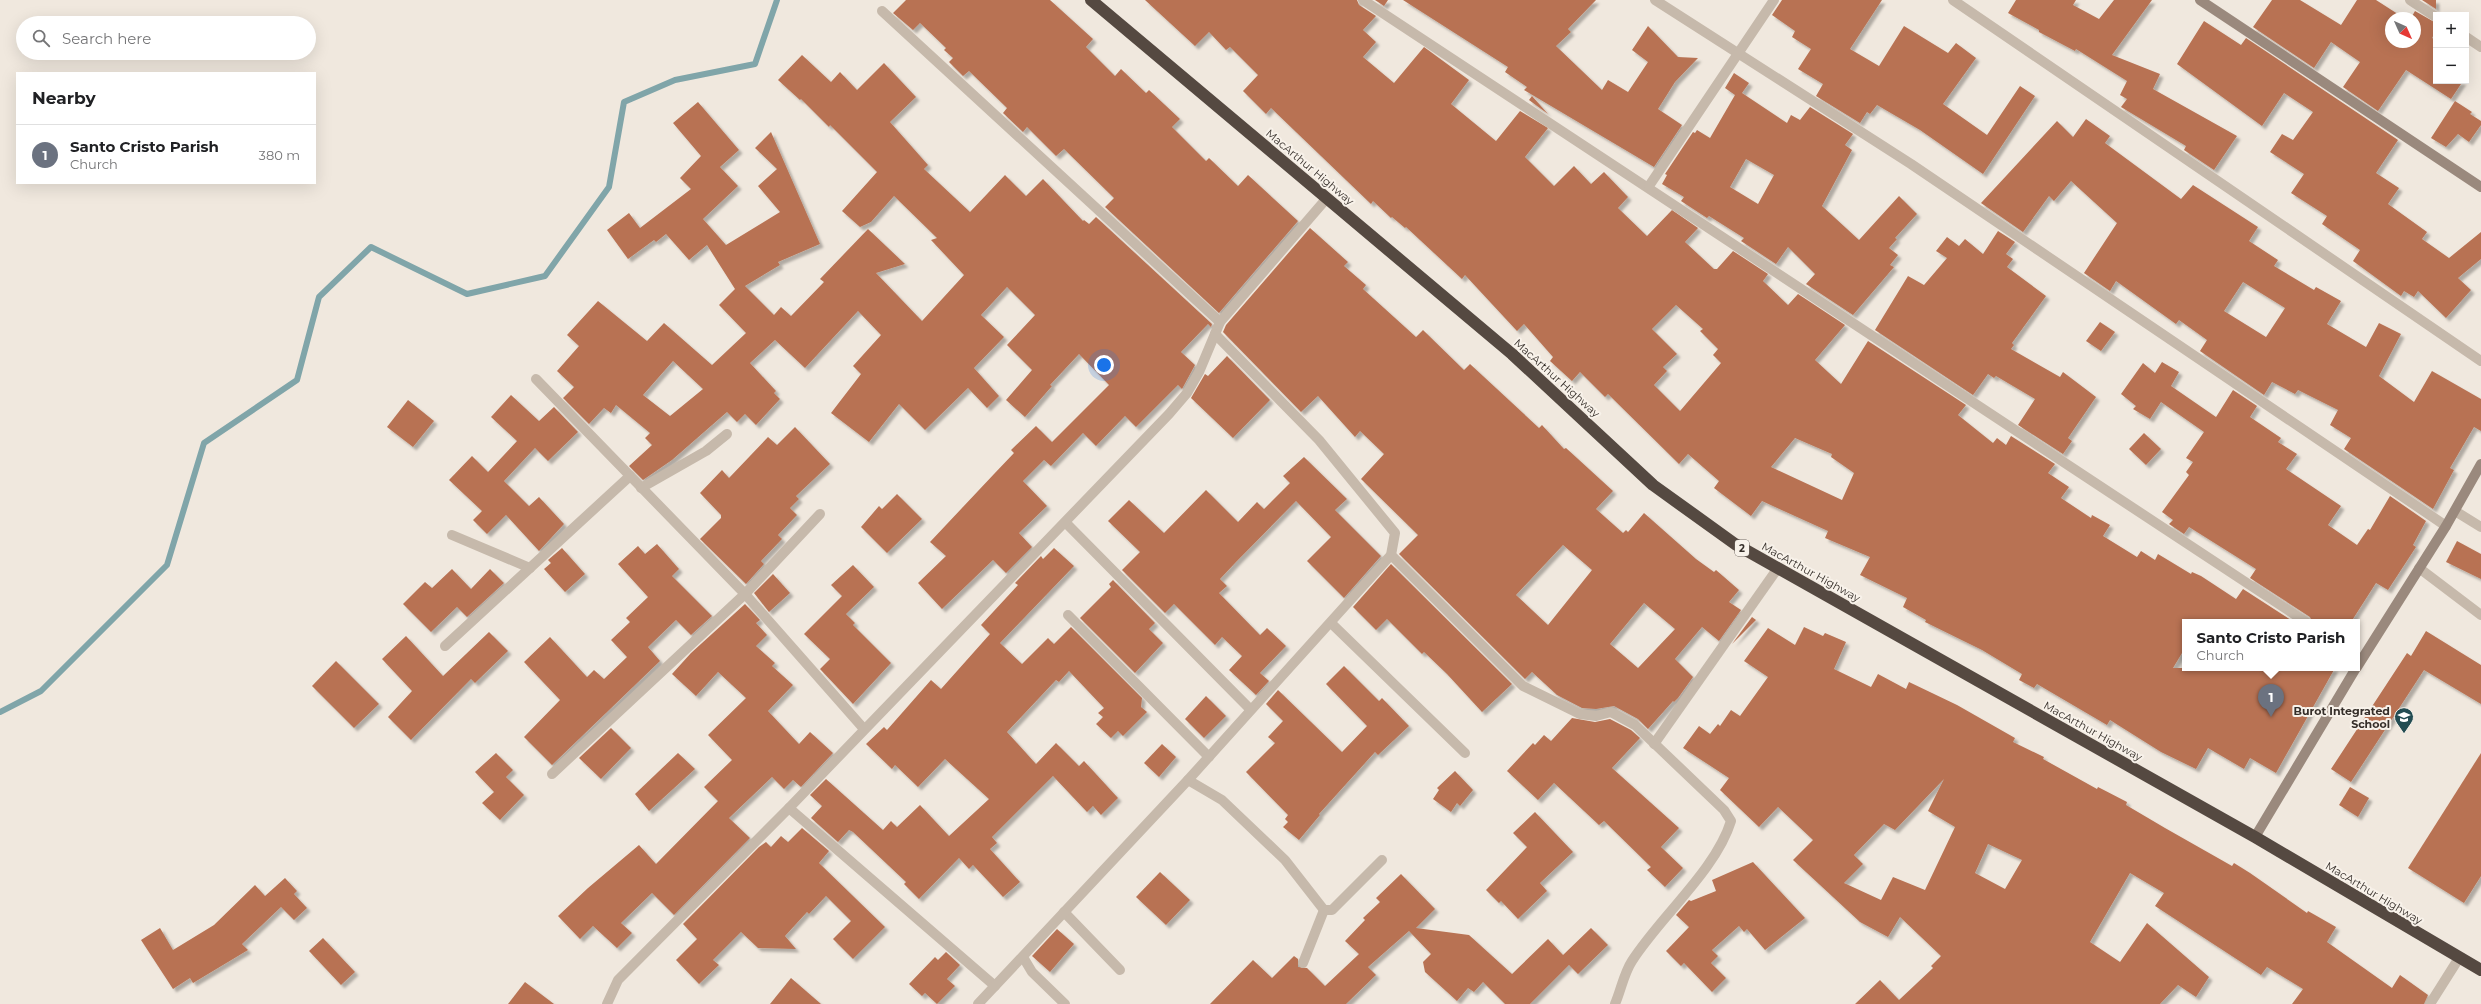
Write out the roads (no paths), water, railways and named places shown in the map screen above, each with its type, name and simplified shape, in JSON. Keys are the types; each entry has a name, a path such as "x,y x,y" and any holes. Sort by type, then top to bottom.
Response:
{"highway":[{"name":"MacArthur Highway","path":"1091,0 1512,354 1653,485 1735,544 2255,837 2481,970"}],"street":[{"path":"1364,0 1649,186 2064,464 2301,619"},
{"path":"1655,0 1918,169 2446,526"},
{"path":"1649,186 1774,0"},
{"path":"1954,0 2481,361"},
{"path":"2200,0 2481,187"},
{"path":"2410,0 2433,15"},
{"path":"882,11 1220,322"},
{"path":"2469,39 2481,47"},
{"path":"606,1004 618,980 790,808 864,729 1066,523 1187,393 1220,322 1327,198"},
{"path":"978,1004 1188,780 1250,710 1331,623 1390,555 1395,533 1318,440 1215,334"},
{"path":"536,379 745,594 864,729"},
{"path":"641,488 706,451 727,434"},
{"path":"2360,659 2446,526 2481,464"},
{"path":"445,646 630,476"},
{"path":"2455,511 2481,527"},
{"path":"552,774 745,594 820,514"},
{"path":"1066,523 1250,710"},
{"path":"452,535 530,568"},
{"path":"1390,555 1523,686 1580,714 1596,716 1611,712 1635,724 1724,810 1731,821 1728,832 1701,872 1632,962 1615,1004"},
{"path":"1654,744 1778,568"},
{"path":"2419,568 2481,615"},
{"path":"1068,615 1208,757"},
{"path":"1331,623 1465,753"},
{"path":"2255,837 2353,671"},
{"path":"1188,780 1222,800 1280,854 1324,910"},
{"path":"790,808 996,986"},
{"path":"1324,910 1332,910 1382,860"},
{"path":"1303,963 1324,910"},
{"path":"1064,912 1120,970"},
{"path":"1023,957 1032,972 1065,1004"},
{"path":"2430,1004 2459,958"}],"waterway":[{"path":"0,712 41,691 167,565 204,443 297,380 319,297 371,247 467,294 545,276 609,187 624,102 675,80 755,64 777,0"}],"place":[{"name":"Santo Cristo Parish","path":"2271,717"},
{"name":"Burot Integrated School","path":"2404,734"}]}
